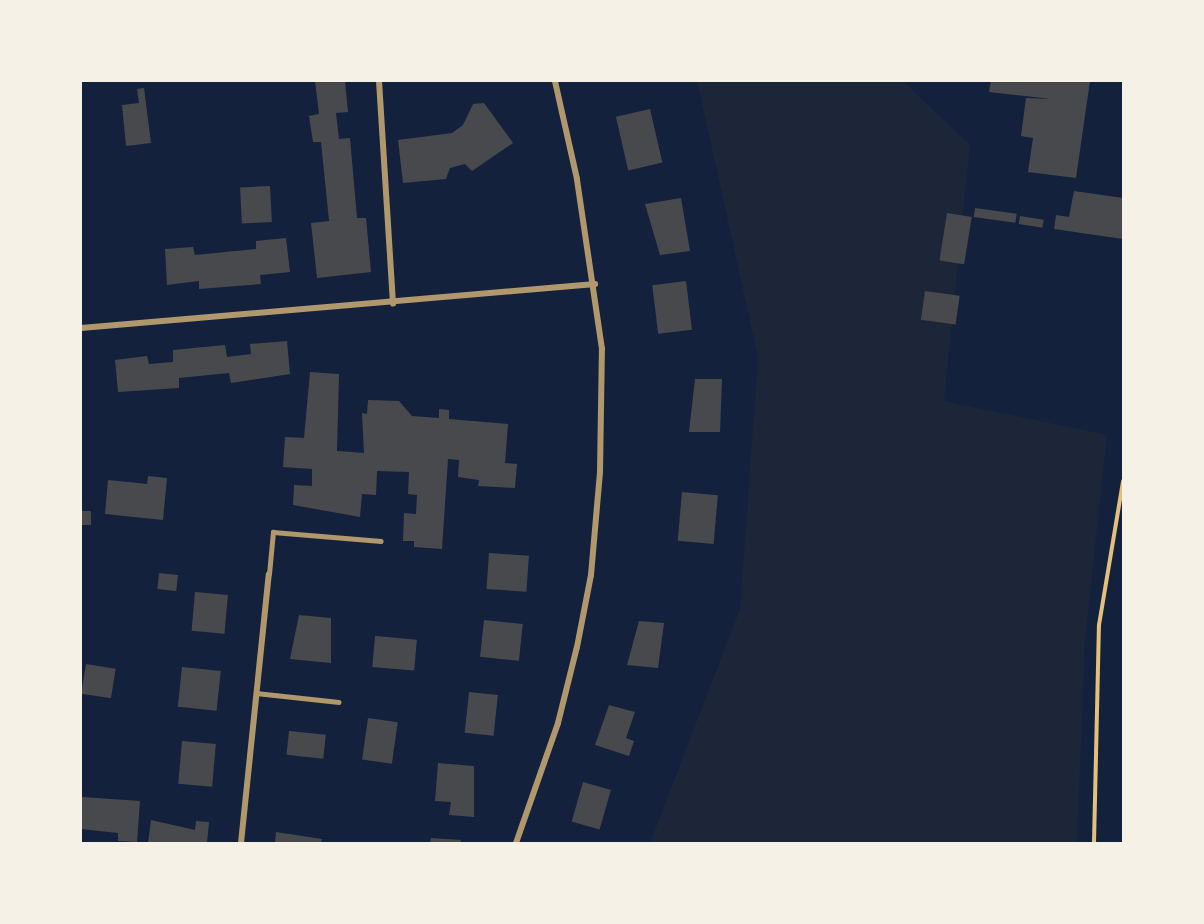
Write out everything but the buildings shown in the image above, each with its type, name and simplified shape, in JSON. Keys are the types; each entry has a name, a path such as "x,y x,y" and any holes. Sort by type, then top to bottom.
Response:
{"street":[{"path":"379,81 393,304"},
{"path":"516,843 558,723 591,576 602,349 595,284 555,81"},
{"path":"81,328 393,304 595,284"},
{"path":"240,843 269,574"}],"lane":[{"path":"269,574 273,532 381,541"},
{"path":"256,693 339,702"}],"path":[{"path":"1094,843 1100,625 1123,481"}],"shaded area":[{"path":"697,81 903,81 970,145 944,401 1107,435 1085,640 1077,843 650,843 740,609 758,357"}]}
